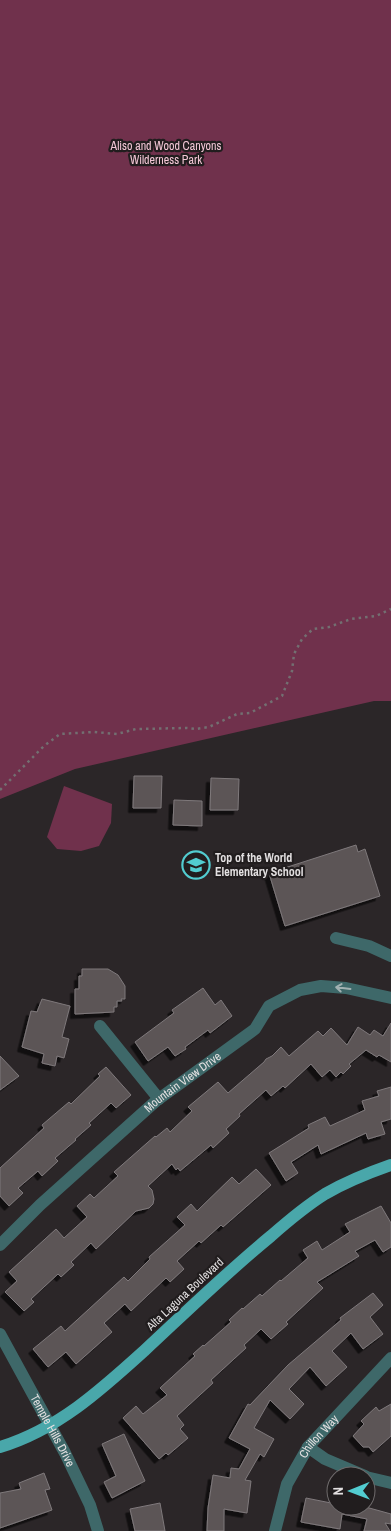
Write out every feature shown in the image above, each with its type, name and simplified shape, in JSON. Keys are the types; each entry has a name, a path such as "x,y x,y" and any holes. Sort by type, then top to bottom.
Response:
{"main road":[{"name":"Alta Laguna Boulevard","path":"0,1447 30,1436 68,1414 98,1393 254,1249 324,1195 358,1177 391,1165"}],"street":[{"path":"336,938 369,946 391,956"},
{"name":"Mountain View Drive","path":"0,1246 40,1205 159,1099 255,1029 269,1006 300,990 321,986 346,988 391,998"},
{"path":"100,1026 159,1099"},
{"name":"Temple Hills Drive","path":"0,1334 65,1453 90,1505 98,1531"},
{"name":"Chillon Way","path":"275,1531 287,1484 308,1447 391,1358"},
{"path":"308,1447 326,1459 342,1466"},
{"path":"376,1479 391,1482"}],"path":[{"path":"0,790 44,746 60,734 94,732 117,734 136,729 196,729 209,727 237,714 250,713 282,696 292,672 294,654 302,639 313,629 329,627 352,619 376,616 391,609"}],"green space":[{"name":"Aliso and Wood Canyons Wilderness Park","path":"0,0 391,0 391,701 374,701 75,769 0,799"},
{"path":"64,786 112,804 111,823 99,846 81,851 57,849 47,837"}],"building":[{"path":"134,776 162,776 161,808 133,808"},
{"path":"211,778 239,779 238,810 210,810"},
{"path":"174,800 202,801 202,826 173,825"},
{"path":"356,845 358,852 365,849 380,896 285,926 269,873"},
{"path":"82,969 108,969 118,975 125,986 125,999 117,1001 117,1007 114,1007 114,1012 75,1014 75,989 79,989 79,976 82,976"},
{"path":"203,988 215,1005 221,1000 232,1016 210,1033 208,1030 175,1056 168,1047 148,1061 135,1042 174,1013 172,1010"},
{"path":"42,999 70,1006 62,1037 69,1039 64,1058 57,1056 55,1066 42,1063 44,1054 22,1047 31,1011 37,1012"},
{"path":"391,1023 391,1062 379,1055 377,1057 366,1050 349,1064 351,1066 343,1074 341,1072 336,1077 330,1070 322,1077 311,1064 285,1088 283,1086 271,1096 266,1090 239,1114 240,1116 226,1129 229,1133 213,1148 211,1145 180,1171 178,1168 176,1170 172,1164 148,1186 152,1190 154,1199 153,1204 149,1208 136,1211 96,1249 91,1243 71,1262 74,1265 61,1277 58,1274 31,1299 34,1302 24,1311 5,1292 17,1281 9,1272 56,1229 64,1238 87,1217 77,1206 90,1194 94,1198 118,1176 114,1172 155,1136 167,1128 170,1132 192,1111 188,1107 218,1082 228,1093 281,1047 289,1056 318,1031 323,1036 331,1028 347,1045 358,1027 370,1035 374,1030 383,1036"},
{"path":"0,1056 19,1076 0,1090"},
{"path":"106,1067 131,1095 116,1108 111,1103 89,1123 91,1125 55,1158 58,1161 42,1176 38,1171 18,1188 23,1193 9,1206 0,1196 0,1168 44,1128 42,1125 69,1102 71,1104 100,1076 98,1074"},
{"path":"391,1087 391,1119 381,1122 385,1134 368,1139 366,1133 321,1154 318,1145 291,1162 298,1173 286,1181 269,1153 309,1128 308,1125 325,1117 330,1126 365,1110 362,1101 379,1096 377,1091"},
{"path":"256,1169 271,1185 223,1227 221,1225 201,1243 199,1241 177,1261 184,1269 170,1282 166,1278 131,1311 125,1304 104,1323 112,1332 76,1364 66,1352 48,1367 33,1349 61,1326 65,1331 124,1277 128,1281 150,1259 149,1257 185,1225 177,1217 191,1204 197,1211 232,1177 239,1184"},
{"path":"381,1206 391,1223 391,1247 383,1252 375,1240 355,1251 359,1256 317,1282 323,1288 286,1322 288,1324 271,1339 261,1329 244,1345 246,1348 211,1380 213,1383 177,1416 184,1425 180,1429 188,1438 168,1455 166,1453 159,1459 123,1418 136,1406 143,1414 167,1395 160,1388 195,1356 193,1354 231,1322 229,1320 242,1308 260,1294 262,1296 308,1258 303,1250 317,1241 322,1250 350,1232 345,1224"},
{"path":"373,1293 383,1305 370,1317 383,1334 363,1349 351,1333 332,1351 347,1367 326,1386 310,1367 289,1389 304,1404 290,1419 270,1400 254,1428 274,1439 264,1457 260,1454 245,1480 251,1481 247,1513 224,1509 224,1531 207,1531 213,1475 230,1478 231,1468 239,1469 250,1449 229,1438 248,1404 250,1405 288,1365 341,1320 340,1318"},
{"path":"391,1404 391,1436 373,1452 369,1447 363,1447 353,1436 364,1424 361,1421 376,1407 379,1411"},
{"path":"124,1434 145,1481 112,1498 104,1482 116,1476 102,1444"},
{"path":"44,1473 50,1489 45,1490 52,1510 0,1528 0,1493 21,1489 19,1483"},
{"path":"306,1498 326,1502 326,1516 342,1516 340,1529 301,1522"},
{"path":"160,1503 165,1531 135,1531 130,1509"},
{"path":"376,1510 391,1514 391,1524 385,1523 390,1531 364,1531 367,1519 352,1516 376,1516"}],"place":[{"name":"Top of the World Elementary School","path":"196,865"}]}
